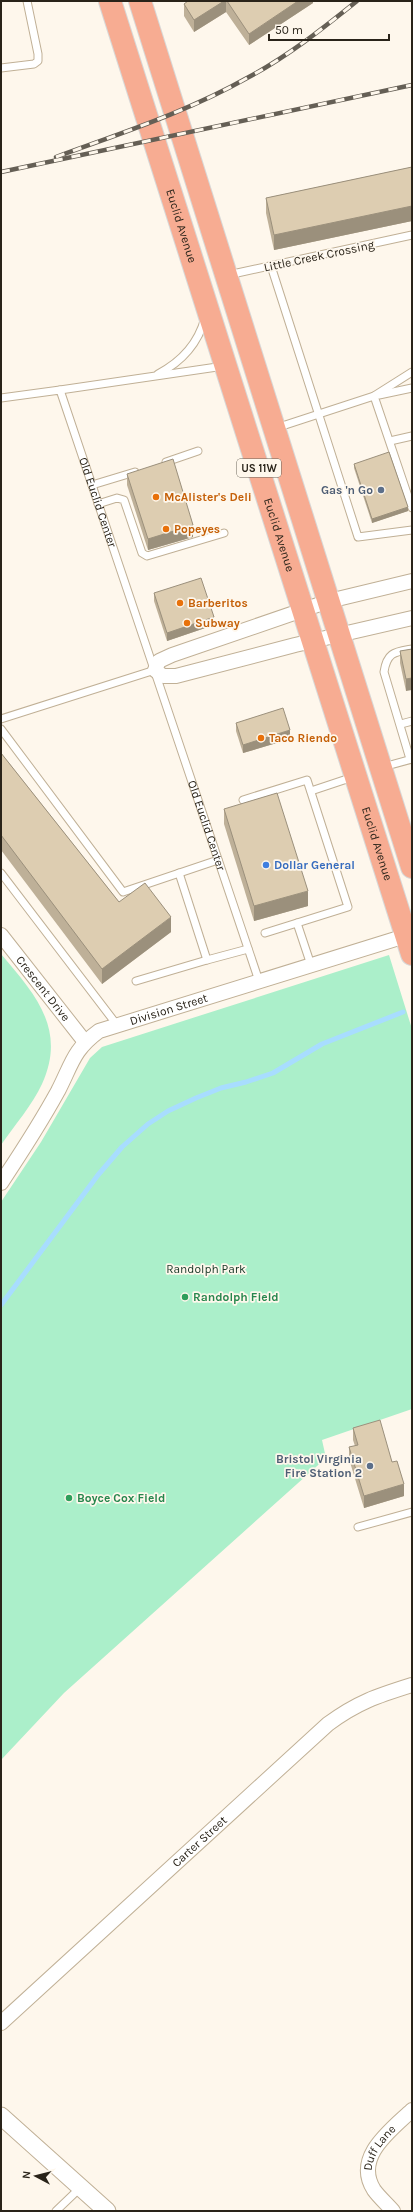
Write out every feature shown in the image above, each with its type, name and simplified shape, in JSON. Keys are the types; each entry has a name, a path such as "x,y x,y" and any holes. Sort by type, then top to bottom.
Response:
{"main road":[{"name":"Euclid Avenue","path":"110,1 356,776 410,941"},
{"name":"US 11W","path":"140,1 412,867"}],"street":[{"path":"412,581 329,601 172,655 160,661 155,670 163,676 176,676 314,640 412,618"},
{"name":"Crescent Drive","path":"1,935 84,1042"},
{"name":"Division Street","path":"1,1183 58,1090 75,1053 84,1042 99,1031 311,965 410,941"},
{"name":"Carter Street","path":"1,2023 328,1724 350,1708 370,1698 412,1685"},
{"name":"Duff Lane","path":"393,2211 374,2190 370,2180 368,2168 370,2156 376,2144 412,2110"},
{"path":"1,2116 107,2211"}],"lane":[{"path":"1,68 34,64 38,61 38,54 27,1"},
{"name":"Little Creek Crossing","path":"226,275 412,235"},
{"path":"271,266 358,537 412,530"},
{"path":"152,377 175,364 192,346 201,330 207,306"},
{"path":"1,398 226,365"},
{"path":"374,396 412,372"},
{"path":"274,428 374,396 412,388"},
{"name":"Old Euclid Center","path":"60,390 259,981"},
{"path":"374,396 409,488 412,508"},
{"path":"390,441 412,436"},
{"path":"160,464 198,451"},
{"path":"92,485 145,468"},
{"path":"98,504 117,498 124,500 142,553 147,556 224,533"},
{"path":"381,768 411,759 384,672 386,661 393,653 412,649"},
{"path":"1,719 155,670"},
{"path":"401,724 412,721"},
{"path":"1,730 123,892 218,860"},
{"path":"311,791 356,776"},
{"path":"243,800 307,780 348,907 265,933"},
{"path":"1,873 117,1025"},
{"path":"179,873 207,960"},
{"path":"297,923 311,965"},
{"path":"136,981 248,949"},
{"path":"358,1527 412,1512"},
{"path":"56,2211 80,2188"}],"green space":[{"path":"1,954 36,998 44,1013 49,1029 51,1046 49,1064 38,1092 1,1145"},
{"name":"Randolph Park","path":"389,955 412,1029 412,1409 322,1440 326,1458 64,1693 1,1760 1,1202 41,1142 90,1058 102,1047"}],"building":[{"path":"188,1 224,1 194,20 184,4"},
{"path":"227,1 298,1 249,34"},
{"path":"412,167 412,206 274,235 266,198"},
{"name":"Gas 'n Go","path":"389,452 408,507 372,519 354,464"},
{"path":"173,459 193,525 148,539 127,474"},
{"path":"201,578 214,617 167,633 154,593"},
{"path":"412,649 412,678 406,679 400,651"},
{"path":"283,708 290,730 243,745 236,723"},
{"path":"1,753 119,902 145,883 171,917 102,969 1,835"},
{"name":"Dollar General","path":"277,793 308,891 254,906 224,809"},
{"name":"Bristol Virginia Fire Station 2","path":"380,1420 392,1462 397,1461 404,1484 364,1496 349,1447 358,1445 353,1428"}],"waterway":[{"path":"1,1305 98,1175 122,1147 148,1124 168,1111 196,1098 221,1088 273,1073 322,1044 403,1012"}],"railway":[{"path":"56,157 177,112 224,90 262,70 290,52 357,1"},
{"path":"1,172 412,85"}],"place":[{"name":"Gas 'n Go","path":"381,490"},
{"name":"McAlister's Deli","path":"156,497"},
{"name":"Popeyes","path":"166,529"},
{"name":"Barberitos","path":"180,603"},
{"name":"Subway","path":"187,623"},
{"name":"Taco Riendo","path":"261,738"},
{"name":"Dollar General","path":"266,865"},
{"name":"Randolph Field","path":"185,1297"},
{"name":"Bristol Virginia Fire Station 2","path":"370,1466"},
{"name":"Boyce Cox Field","path":"69,1498"}]}
